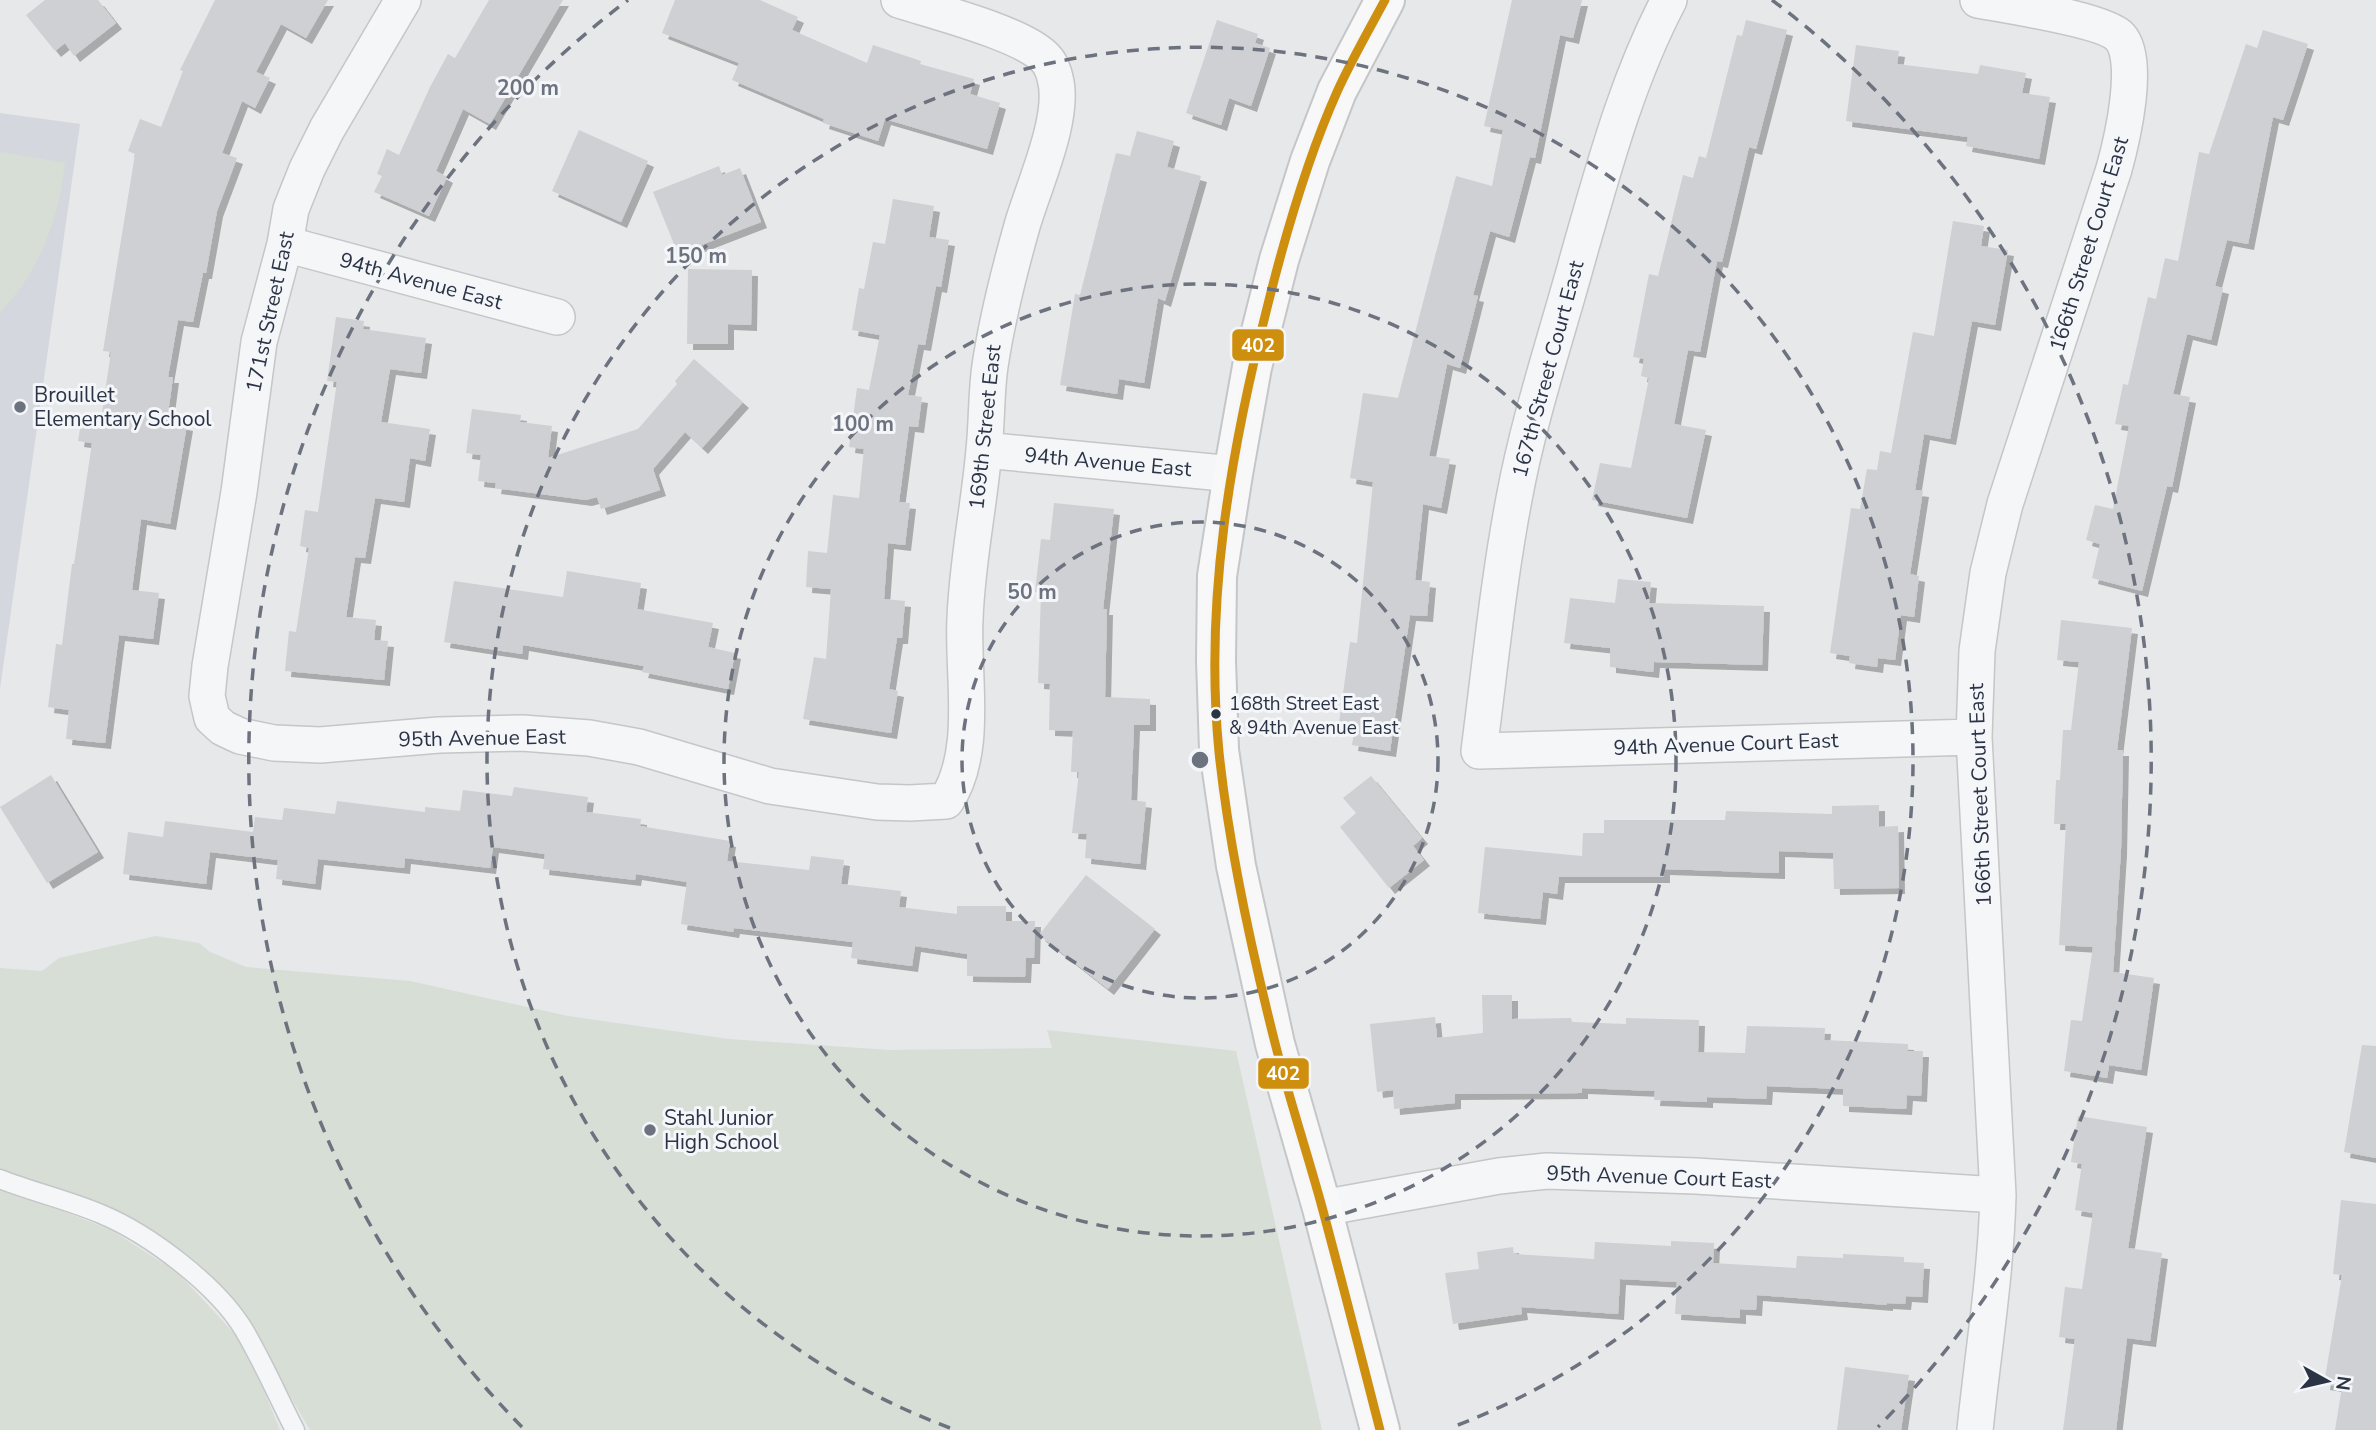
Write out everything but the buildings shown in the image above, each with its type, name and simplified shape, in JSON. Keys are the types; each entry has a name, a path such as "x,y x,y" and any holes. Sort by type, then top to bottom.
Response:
{"street":[{"name":"171st Street East","path":"223,728 212,718 207,696 210,666 239,492 259,342 285,244 291,209 327,130 403,0"},
{"name":"169th Street East","path":"899,0 1000,33 1031,47 1047,59 1056,79 1051,141 1023,223 1003,296 990,367 984,450 968,568 963,761 953,790 946,801"},
{"path":"1380,1430 1322,1208 1275,1044 1236,866 1219,750 1216,660 1217,576 1233,474 1252,367 1279,260 1306,173 1337,91 1385,0"},
{"name":"167th Street Court East","path":"1479,751 1500,582 1514,497 1538,400 1616,125 1653,32 1669,0"},
{"name":"166th Street Court East","path":"1975,1430 1996,1257 1998,1195 1974,737 1977,651 1988,573 2005,504 2114,169 2125,126 2129,54 2119,36 2105,29 2078,20 1978,0"},
{"name":"94th Avenue East","path":"285,244 557,317"},
{"name":"94th Avenue East","path":"984,450 1233,474"},
{"name":"95th Avenue East","path":"223,728 240,736 274,743 320,745 439,735 522,733 589,738 639,747 770,786 877,802 946,801"},
{"name":"94th Avenue Court East","path":"1479,751 1974,737"},
{"name":"95th Avenue Court East","path":"1322,1208 1499,1176 1547,1171 1696,1176 1998,1195"}],"lane":[{"path":"0,1179 102,1214 160,1247 194,1274 224,1303 244,1329 295,1430"}],"shaded area":[{"name":"Brouillet Elementary School","path":"0,113 80,124 0,689"},
{"path":"0,152 65,163 58,204 37,262 0,312"},
{"name":"Stahl Junior High School","path":"156,936 199,943 210,952 246,967 410,981 568,1016 729,1039 890,1050 1052,1048 1047,1030 1236,1051 1322,1430 310,1430 243,1316 153,1237 0,1172 0,968 42,971 59,958"},
{"path":"0,1186 111,1230 177,1272 235,1334 262,1386 280,1430 0,1430"}],"transit line":[{"name":"402","path":"1380,1430 1322,1207 1275,1043 1242,898 1219,752 1215,639 1218,582 1232,470 1275,277 1298,196 1326,117 1385,0"}],"place":[{"name":"Brouillet Elementary School","path":"20,407"},
{"name":"168th Street East & 94th Avenue East","path":"1216,714"},
{"name":"Stahl Junior High School","path":"650,1130"}]}
